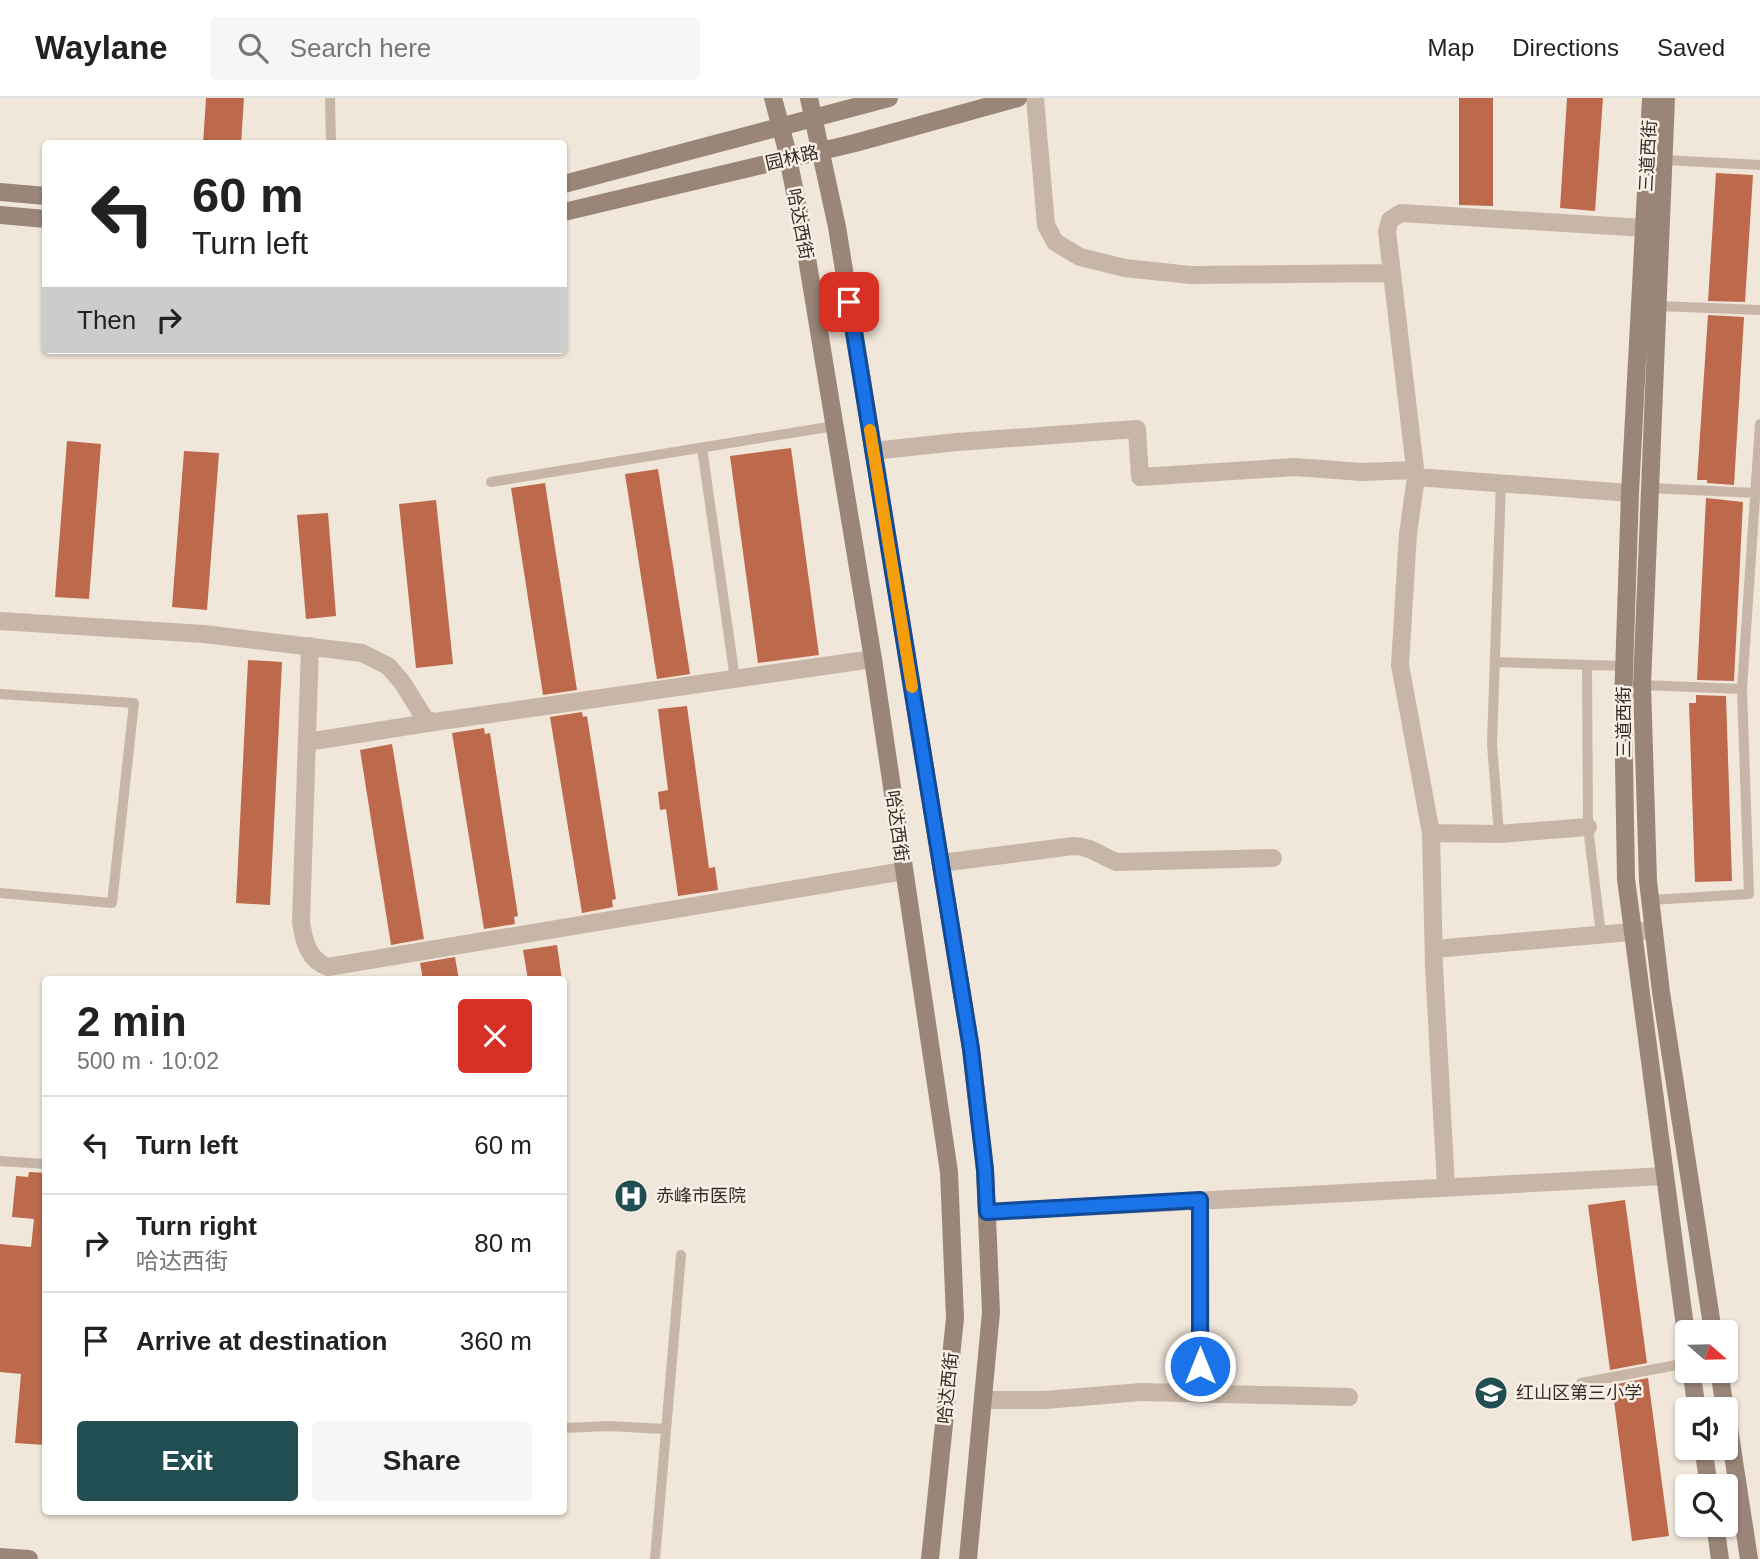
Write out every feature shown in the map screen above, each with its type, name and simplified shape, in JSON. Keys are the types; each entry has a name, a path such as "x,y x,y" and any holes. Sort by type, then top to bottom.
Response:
{"main road":[{"name":"哈达西街","path":"773,98 803,234 873,659 949,1172 955,1318 930,1559"},
{"name":"哈达西街","path":"810,98 822,151 941,863 971,1049 985,1170 991,1312 968,1559"},
{"name":"园林路","path":"567,183 889,98"},
{"name":"园林路","path":"567,211 822,151 1018,98"},
{"name":"三道西街","path":"1651,98 1630,493 1624,666 1626,879 1684,1320"},
{"path":"1666,98 1642,685 1654,930 1711,1320"},
{"path":"0,192 42,196"},
{"path":"0,215 42,219"},
{"path":"1734,1460 1749,1559"},
{"path":"1717,1537 1720,1559"},
{"path":"0,1557 29,1559"}],"street":[{"path":"1035,98 1046,225 1055,242 1080,257 1125,268 1190,275 1392,273"},
{"path":"1446,1187 1431,833 1400,665 1408,534 1416,473 1387,231 1390,220 1401,213 1644,228"},
{"path":"873,451 1137,429 1140,477 1295,467 1416,473 1630,493"},
{"path":"0,621 204,634 362,653 388,666 402,682 425,719 434,722"},
{"path":"310,646 301,922 304,942 317,963 328,967 904,871"},
{"path":"307,742 873,659"},
{"path":"1431,833 1499,834 1588,827"},
{"path":"941,863 1073,846 1087,846 1099,856 1116,862 1273,858"},
{"path":"1434,949 1654,930"},
{"path":"987,1212 1665,1176"},
{"path":"1200,1200 1201,1394"},
{"path":"983,1400 1045,1400 1141,1392 1349,1397"}],"lane":[{"path":"330,98 331,140"},
{"path":"1664,160 1760,165"},
{"path":"1657,306 1760,310"},
{"path":"1651,900 1749,894 1742,689 1760,424"},
{"path":"491,482 834,426"},
{"path":"702,448 735,679"},
{"path":"1499,834 1492,744 1501,482"},
{"path":"1650,488 1755,493"},
{"path":"1495,662 1624,666"},
{"path":"1587,666 1588,827 1601,935"},
{"path":"1642,685 1742,689"},
{"path":"0,694 134,703 112,903 0,893"},
{"path":"0,1161 42,1164"},
{"path":"655,1559 681,1255"},
{"path":"1581,1383 1675,1365"},
{"path":"567,1428 608,1426 666,1429"}],"building":[{"path":"206,98 244,98 241,140 203,140"},
{"path":"1459,98 1493,98 1493,206 1459,205"},
{"path":"1567,98 1603,98 1595,211 1560,208"},
{"path":"1716,173 1753,175 1745,302 1708,301"},
{"path":"1708,315 1744,317 1734,485 1697,480"},
{"path":"67,441 101,444 89,599 55,597"},
{"path":"791,448 819,655 758,663 730,456"},
{"path":"184,451 219,453 207,610 172,607"},
{"path":"658,469 690,674 657,679 625,474"},
{"path":"545,483 577,690 543,695 511,488"},
{"path":"1706,498 1743,502 1734,681 1697,680"},
{"path":"436,500 453,664 416,668 399,504"},
{"path":"328,513 336,616 306,619 297,515"},
{"path":"248,660 282,662 270,905 236,903"},
{"path":"1696,695 1726,696 1732,881 1695,882 1689,703 1696,703"},
{"path":"687,706 709,868 715,867 718,890 678,896 666,809 660,810 658,792 668,790 658,709"},
{"path":"582,712 583,717 587,716 616,899 612,900 613,907 582,913 550,717"},
{"path":"484,728 485,734 490,733 518,916 514,917 515,924 484,929 452,733"},
{"path":"392,744 424,939 391,945 360,750"},
{"path":"557,945 561,976 527,976 523,950"},
{"path":"455,957 458,976 422,976 420,963"},
{"path":"29,1172 42,1173 42,1445 15,1443 21,1374 0,1372 0,1244 31,1247 34,1219 12,1217 16,1176 28,1177"},
{"path":"1625,1200 1647,1363 1610,1370 1588,1205"},
{"path":"1648,1378 1669,1536 1632,1541 1612,1385"}],"slow traffic":[{"path":"870,430 912,687"}],"place":[{"name":"赤峰市医院","path":"631,1196"},
{"name":"红山区第三小学","path":"1491,1393"}],"route":[{"path":"849,302 971,1049 985,1170 987,1212 1200,1200 1200,1366"}]}
